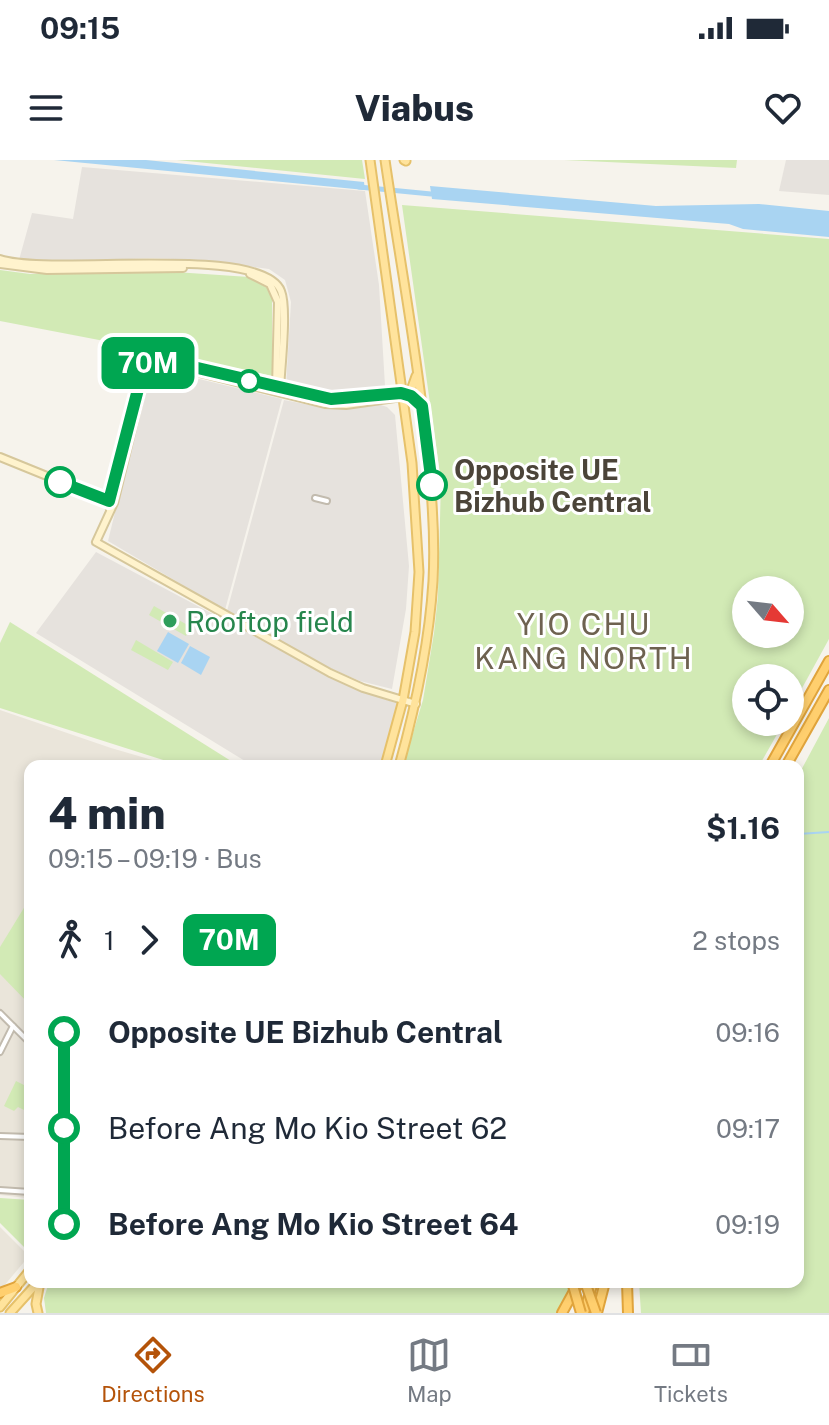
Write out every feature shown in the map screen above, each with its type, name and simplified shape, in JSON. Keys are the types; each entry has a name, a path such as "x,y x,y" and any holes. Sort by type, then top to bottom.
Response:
{"highway":[{"path":"773,760 829,661"},
{"path":"789,760 829,690"},
{"path":"0,1293 16,1287"},
{"path":"574,1288 583,1313"},
{"path":"562,1313 578,1288"},
{"path":"585,1288 596,1313"},
{"path":"583,1313 591,1288"},
{"path":"596,1313 603,1288"},
{"path":"627,1288 629,1313"}],"main road":[{"path":"370,160 412,463 419,572 415,632 403,700 387,760"},
{"path":"385,160 418,370 432,485 434,534 427,642 416,704 401,760"},
{"path":"403,395 418,370"},
{"path":"403,395 422,406"},
{"path":"0,1307 24,1277"},
{"path":"10,1313 33,1288"},
{"path":"38,1288 38,1313"}],"street":[{"path":"0,261 48,265 146,262 230,268 265,274 275,281 284,300 277,390"},
{"path":"403,395 331,399 277,390 159,359 148,363 143,370 111,505 96,542 330,673 416,704"},
{"path":"0,457 111,505"},
{"path":"315,498 327,501"},
{"path":"0,1013 24,1037"},
{"path":"0,1052 13,1026"},
{"path":"0,1136 24,1137"},
{"path":"0,1190 24,1192"}],"shaded area":[{"path":"786,160 829,160 829,195 779,191"},
{"path":"82,167 365,191 379,285 385,386 374,392 336,396 286,386 291,302 285,280 269,269 198,260 150,258 48,263 19,260 32,213 73,219"},
{"path":"162,370 282,399 225,610 108,541 148,377 151,372"},
{"path":"284,400 325,408 378,404 395,415 409,566 406,609 392,689 360,681 332,669 227,611"},
{"path":"96,552 350,687 401,705 385,760 243,760 36,633"},
{"path":"0,710 152,760 24,760 24,1197 0,1195"},
{"path":"0,1227 24,1251 24,1262 0,1287"}],"green space":[{"path":"177,160 362,160 365,179"},
{"path":"564,160 737,160 736,168"},
{"path":"402,205 829,239 829,639 804,685 804,664 732,664 732,736 776,736 762,760 405,760 423,700 434,633 441,481"},
{"path":"0,270 30,274 160,271 249,277 267,288 272,299 272,376 0,321"},
{"name":"Rooftop field","path":"154,606 191,627 186,636 149,615"},
{"path":"10,622 229,760 163,760 0,708 0,643"},
{"path":"136,640 173,662 168,670 131,650"},
{"path":"829,718 829,1313 641,1313 639,1288 804,1288 804,765"},
{"path":"24,908 24,999 0,974 0,947"},
{"path":"16,1081 24,1085 24,1110 18,1107 14,1111 4,1106"},
{"path":"0,1198 24,1200 24,1247 0,1223"},
{"path":"47,1288 571,1288 558,1313 46,1313 44,1298"}],"water":[{"path":"54,160 146,160 364,182 365,190"},
{"path":"430,186 656,206 759,204 829,211 829,237 743,229 729,224 432,199"},
{"name":"Rooftop field","path":"168,632 189,644 178,663 157,651"},
{"name":"Rooftop field","path":"190,646 210,657 201,675 181,663"}],"waterway":[{"path":"359,187 431,194"},
{"path":"804,834 829,832"}],"bus line":[{"name":"70M","path":"60,482 109,501 143,370 148,363 159,359 331,399 401,393 411,396 422,406 432,485"}],"place":[{"name":"Opposite UE Bizhub Central","path":"432,485"},
{"name":"Rooftop field","path":"170,621"}],"district":[{"name":"YIO CHU KANG NORTH","path":"584,641"}]}
